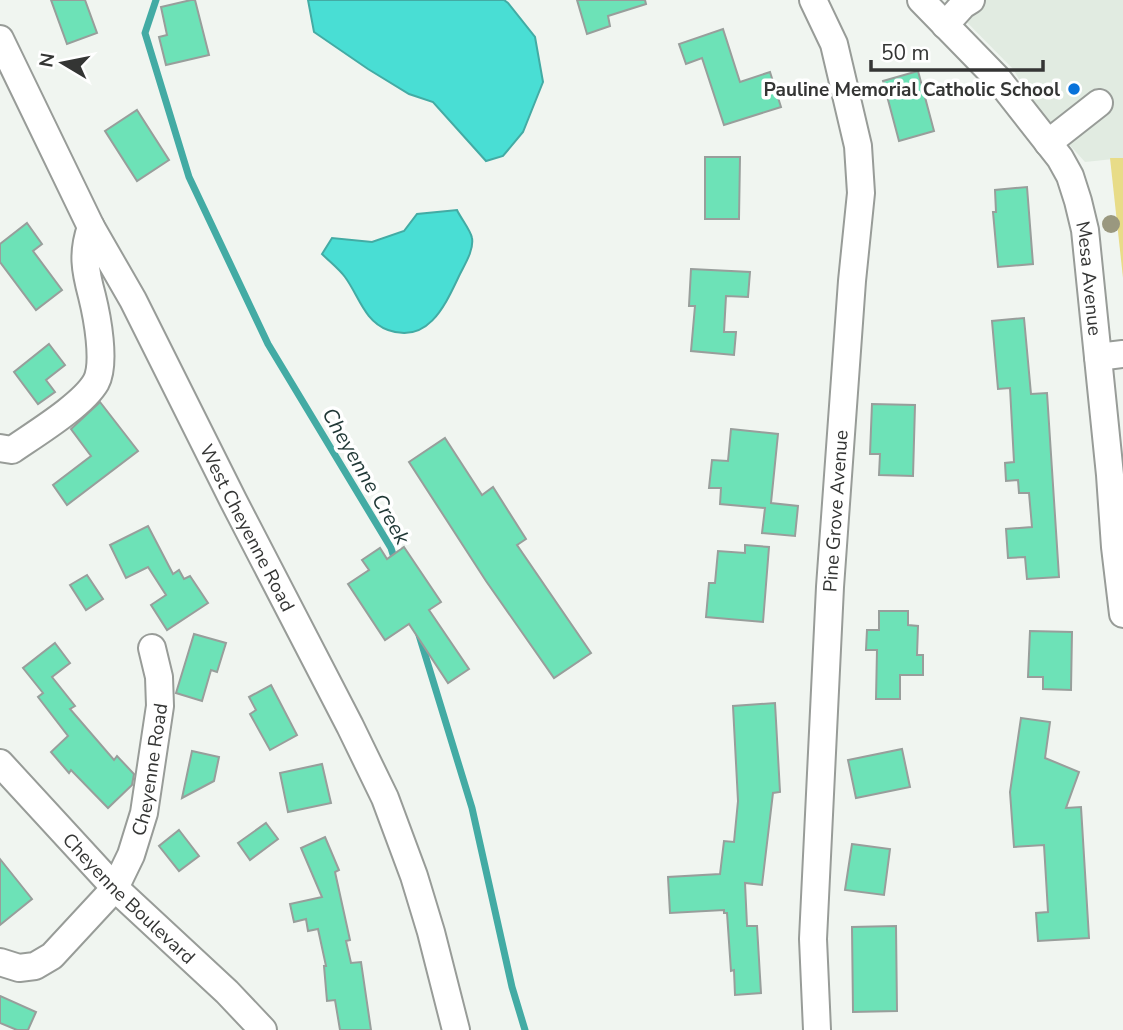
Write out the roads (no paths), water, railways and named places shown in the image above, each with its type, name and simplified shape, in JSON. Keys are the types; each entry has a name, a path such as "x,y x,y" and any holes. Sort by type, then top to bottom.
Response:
{"street":[{"name":"Pine Grove Avenue","path":"813,0 834,44 858,146 862,193 852,281 830,587 815,868 813,939 817,1030"},
{"name":"Mesa Avenue","path":"921,0 998,79 1060,158 1079,201 1110,356 1110,475 1123,614"},
{"path":"945,25 971,0"},
{"name":"West Cheyenne Road","path":"0,39 91,227 133,300 351,726 385,798 421,898 456,1030"},
{"path":"1048,143 1099,103"},
{"path":"0,448 12,450 77,404 97,381 100,355 97,317 86,275 85,245 91,227"},
{"name":"Cheyenne Road","path":"0,962 19,968 35,966 52,956 114,888 131,855 144,813 160,706 159,677 152,648"},
{"name":"Cheyenne Boulevard","path":"0,763 114,888 228,992 263,1030"}],"water":[{"path":"308,0 504,0 535,37 543,82 523,132 503,156 486,161 433,102 409,94 314,32"},
{"path":"457,210 471,235 470,252 442,308 425,327 415,332 388,330 373,321 345,277 322,254 332,238 372,242 404,231 417,214"}],"waterway":[{"name":"Cheyenne Creek","path":"156,0 145,33 189,177 268,344 391,548 395,561"},
{"name":"Cheyenne Creek","path":"419,635 472,808 512,987 525,1030"}],"place":[{"name":"Pauline Memorial Catholic School","path":"1074,89"}]}
